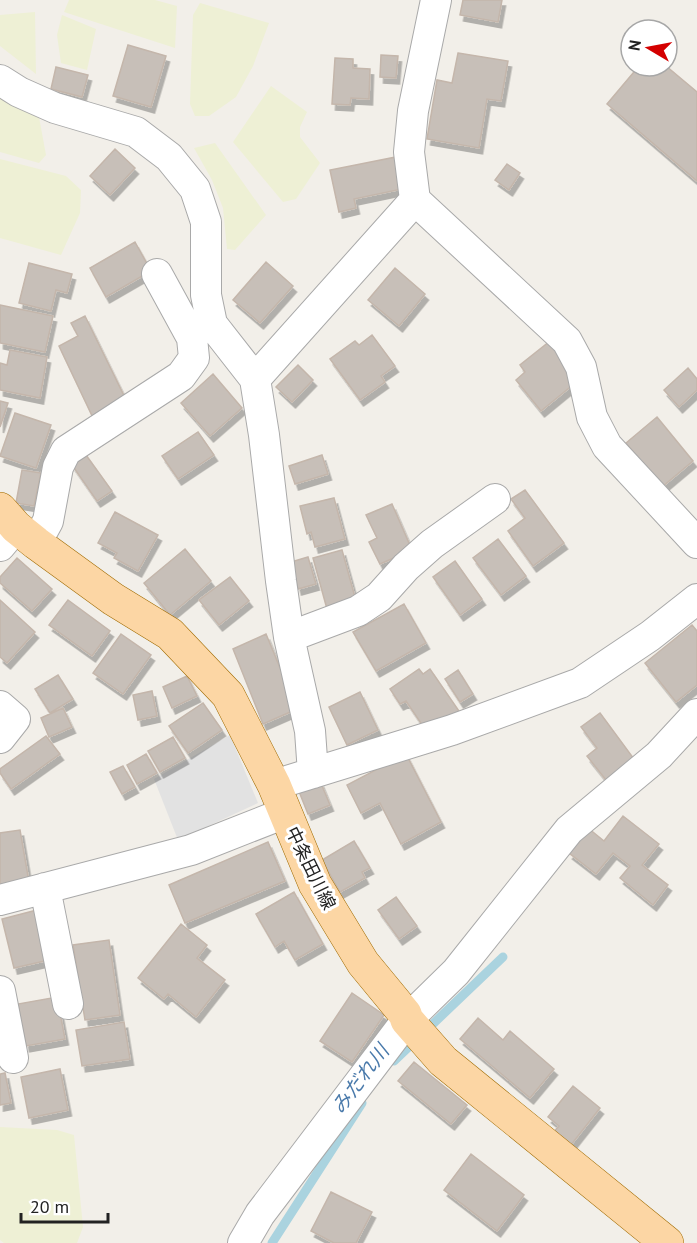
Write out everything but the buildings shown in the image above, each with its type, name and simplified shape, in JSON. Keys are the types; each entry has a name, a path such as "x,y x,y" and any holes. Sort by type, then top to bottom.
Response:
{"main road":[{"name":"中条田川線","path":"13,531 113,599 171,634 228,695 279,799 315,884 363,963 405,1014 407,1020 444,1061 667,1243"}],"street":[{"path":"436,0 414,111 409,152 415,200 567,341 580,367 592,417 607,446 697,543"},
{"path":"0,80 19,92 56,108 136,132 169,157 195,189 206,222 206,295 212,324 255,379 289,637 310,731 313,773"},
{"path":"255,379 415,200"},
{"path":"13,531 48,520 58,466 66,451 181,376 194,358 192,338 157,274"},
{"path":"289,637 358,611 379,597 406,567 432,544 495,499"},
{"path":"0,900 191,850 279,799 313,773 452,730 580,683 650,636 697,599"},
{"path":"0,706 15,719 0,738"},
{"path":"243,1243 260,1214 407,1020 456,972 569,830 659,755 697,714"},
{"path":"45,888 68,1004"},
{"path":"0,991 13,1058"}],"green space":[{"path":"69,0 155,0 177,6 175,48 64,12"},
{"path":"200,3 269,23 253,66 236,97 209,116 195,116 190,104 193,15"},
{"path":"35,12 36,74 0,46 0,15"},
{"path":"62,15 96,29 87,70 61,63 57,35"},
{"path":"271,86 307,112 300,127 300,137 320,163 296,199 283,202 233,142"},
{"path":"0,96 39,117 46,155 39,163 0,152"},
{"path":"215,143 266,215 235,250 227,249 223,208 212,180 194,148"},
{"path":"0,159 66,176 81,190 80,213 61,255 0,238"},
{"path":"0,1127 57,1130 74,1135 83,1227 77,1243 4,1243 0,1240"}],"shaded area":[{"path":"230,735 258,803 178,840 154,779"}],"waterway":[{"name":"みだれ川","path":"394,1061 503,957"},
{"name":"みだれ川","path":"272,1243 362,1103"}]}
